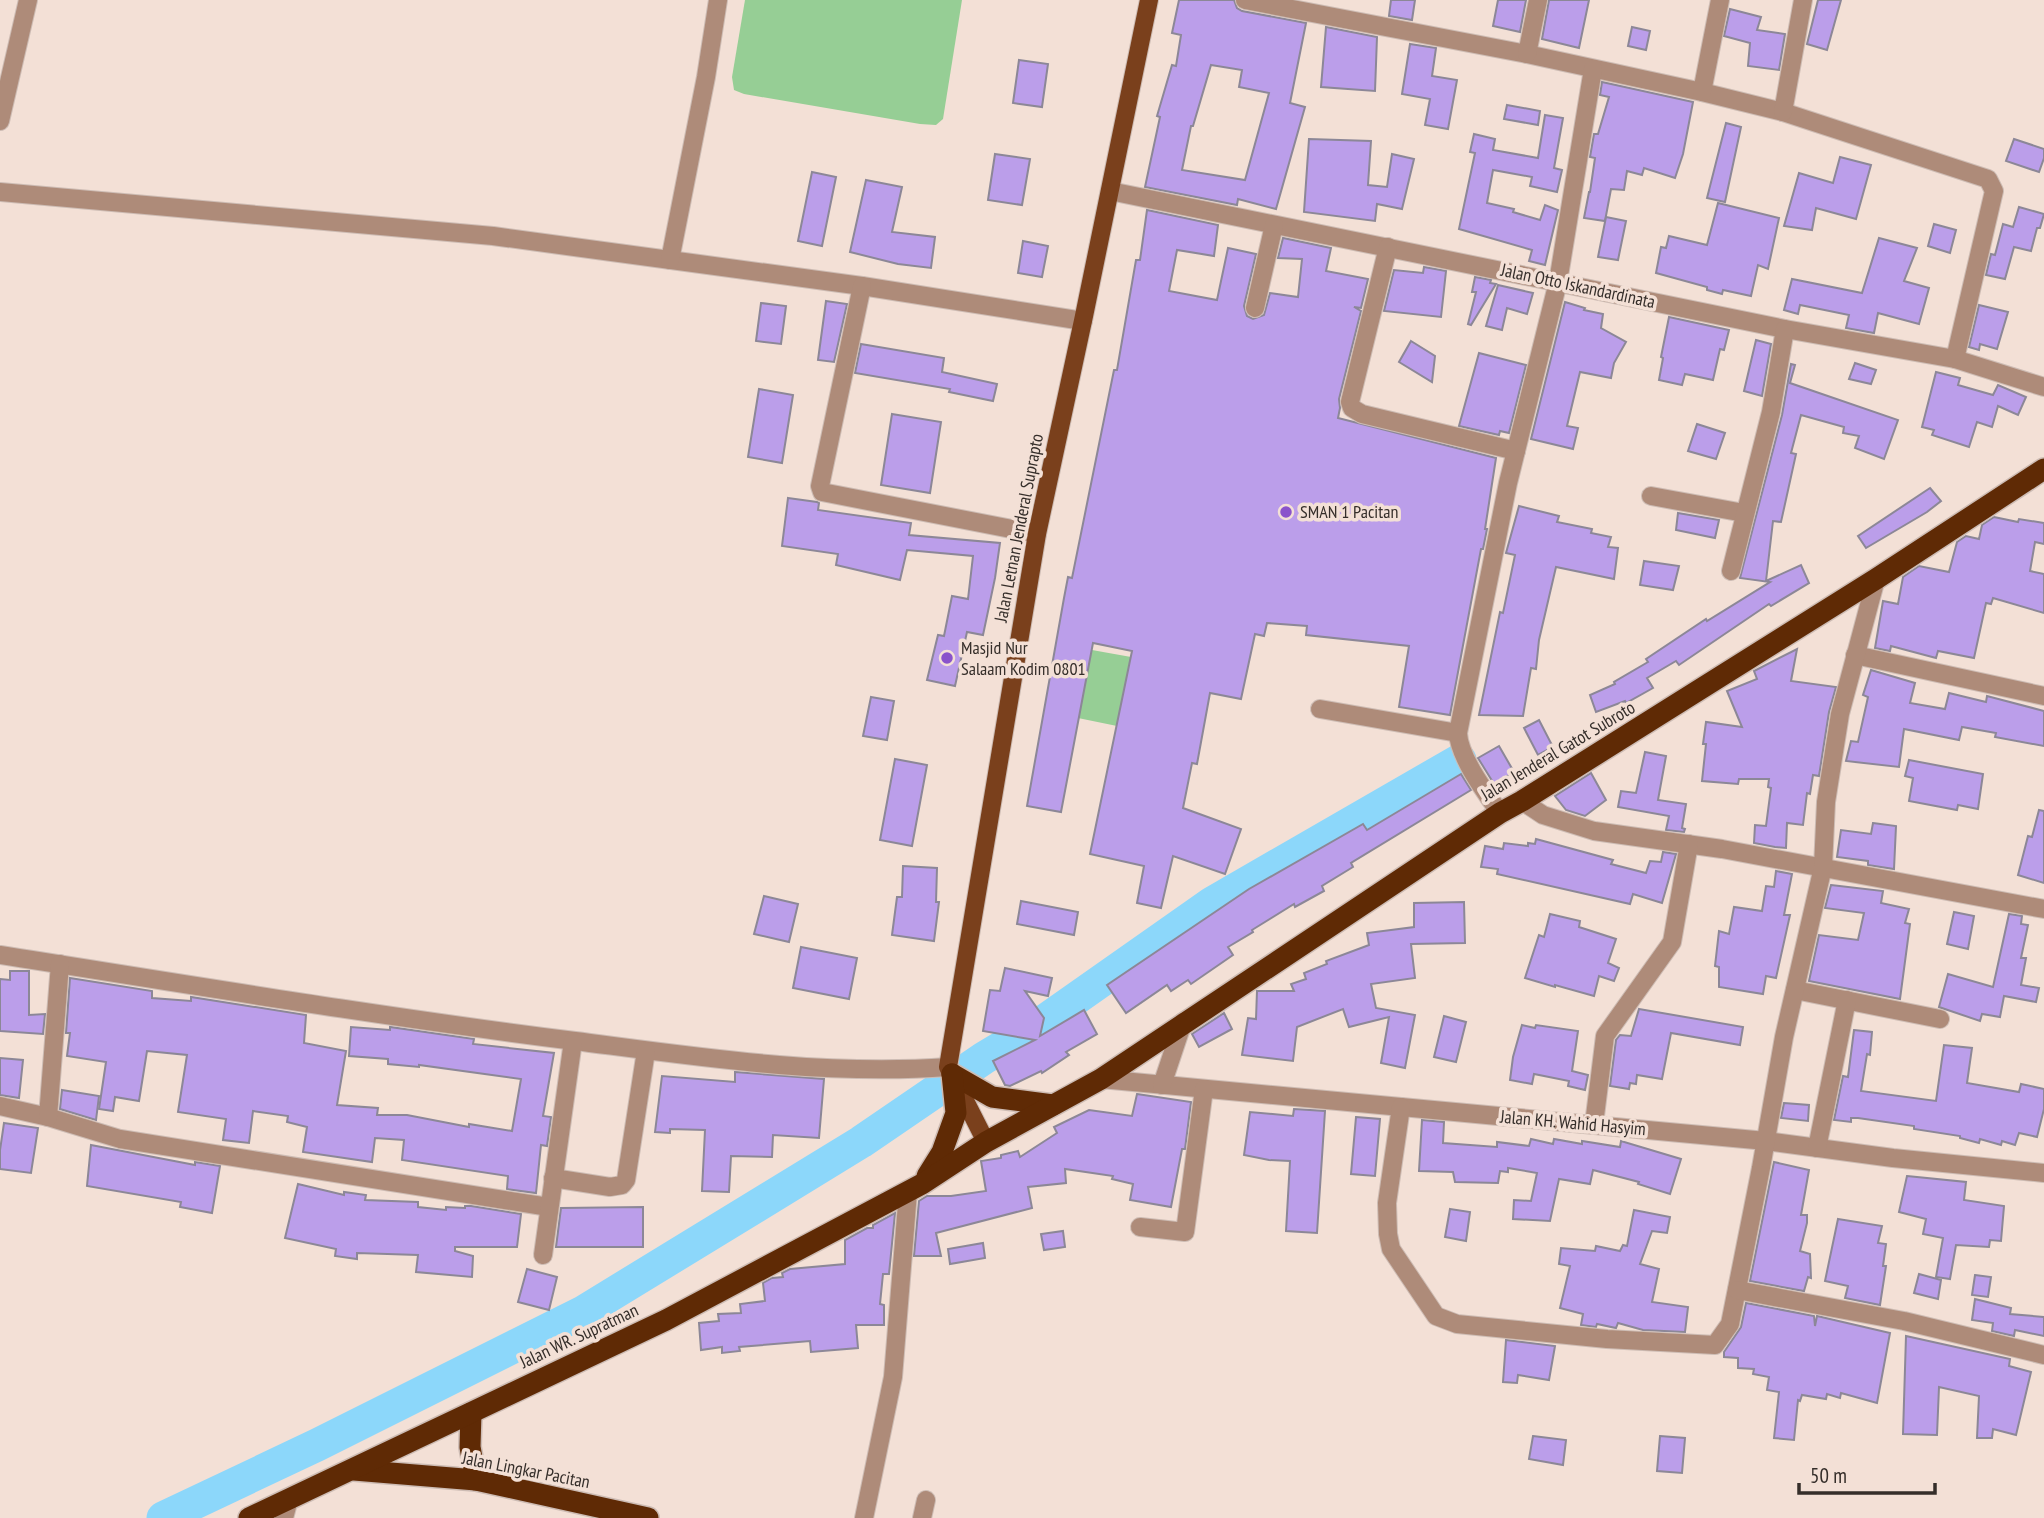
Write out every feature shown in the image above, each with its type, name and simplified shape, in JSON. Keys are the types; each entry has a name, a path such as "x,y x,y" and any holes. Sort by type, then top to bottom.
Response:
{"highway":[{"name":"Jalan Jenderal Gatot Subroto","path":"986,1142 1101,1079 1500,813 1522,802 1876,579 2044,468"},
{"path":"955,1078 992,1097 1053,1105"},
{"path":"915,1188 942,1152 953,1125 957,1106 955,1078"},
{"name":"Jalan WR. Supratman","path":"249,1518 286,1509 352,1469 666,1320 915,1188 986,1142"},
{"path":"471,1413 470,1447 476,1480"},
{"name":"Jalan Lingkar Pacitan","path":"352,1469 476,1480 648,1518"}],"main road":[{"name":"Jalan Letnan Jenderal Suprapto","path":"955,1078 1030,533 1083,321 1149,0"},
{"path":"955,1078 986,1142"}],"street":[{"path":"0,121 28,0"},
{"path":"670,260 706,77 718,0"},
{"path":"1245,0 1527,54 1702,92 1783,112 1988,179 1994,191 1955,359"},
{"path":"1527,54 1538,0"},
{"path":"1702,92 1720,0"},
{"path":"1783,112 1803,0"},
{"path":"1500,813 1479,782 1459,738 1488,574 1558,282 1593,69"},
{"name":"Jalan Otto Iskandardinata","path":"1110,191 1785,329 1955,359 2044,387"},
{"path":"0,192 493,236 862,285 1083,321"},
{"path":"1255,309 1274,225"},
{"path":"1388,247 1350,402 1352,408 1362,414 1516,451"},
{"path":"862,285 820,486 822,492 1030,533"},
{"path":"1731,571 1771,412 1785,329"},
{"path":"1651,496 1744,513"},
{"path":"1401,1107 1387,1203 1388,1234 1391,1249 1436,1316 1457,1324 1607,1339 1715,1345 1720,1342 1730,1324 1784,1037 1823,867 1826,802 1840,714 1876,579"},
{"path":"1855,655 2044,696"},
{"path":"1320,709 1459,738"},
{"path":"1522,802 1543,815 1594,831 1823,867 2044,909"},
{"path":"1594,1124 1605,1036 1672,942 1689,844"},
{"path":"0,955 646,1051 830,1070 902,1070 955,1078"},
{"path":"48,1117 60,964"},
{"path":"1795,990 1940,1019"},
{"path":"1817,1148 1847,1000"},
{"path":"1162,1085 1183,1022"},
{"path":"543,1255 573,1041"},
{"path":"553,1178 610,1187 622,1185 626,1180 646,1051"},
{"name":"Jalan KH. Wahid Hasyim","path":"1101,1079 1766,1141 1893,1158 2044,1173"},
{"path":"1140,1227 1185,1232 1204,1089"},
{"path":"0,1106 48,1117 120,1139 549,1207"},
{"path":"864,1518 893,1377 915,1188"},
{"path":"1737,1290 1904,1321 2044,1355"},
{"path":"922,1518 926,1500"}],"green space":[{"path":"745,0 962,0 943,119 936,125 920,124 744,94 734,90 732,77"},
{"path":"1092,650 1131,657 1117,726 1078,718"}],"building":[{"path":"1179,0 1234,0 1237,8 1242,11 1306,23 1290,103 1305,107 1276,209 1238,199 1237,205 1145,187 1160,117 1157,116 1172,65 1176,66 1181,35 1172,33","holes":["1211,65 1242,70 1239,87 1269,93 1245,180 1182,170 1191,126"]},
{"path":"1391,0 1415,0 1412,20 1389,16"},
{"path":"1498,0 1526,0 1520,32 1493,26"},
{"path":"1549,0 1589,0 1579,48 1542,39"},
{"path":"1818,0 1841,0 1827,50 1807,44"},
{"path":"1730,9 1761,17 1757,30 1785,34 1779,70 1748,66 1750,43 1724,36"},
{"path":"1326,27 1377,37 1375,91 1321,87"},
{"path":"1632,27 1650,31 1646,50 1628,46"},
{"path":"1410,44 1436,48 1432,76 1457,80 1448,129 1425,125 1430,99 1402,94"},
{"path":"1019,60 1048,64 1042,107 1013,103"},
{"path":"1602,82 1693,102 1683,154 1675,178 1644,168 1642,175 1627,171 1624,190 1611,189 1605,221 1584,218 1595,158 1590,157 1594,134 1598,134 1609,97 1600,95"},
{"path":"1507,105 1540,111 1538,125 1504,119"},
{"path":"1545,115 1563,118 1554,168 1562,170 1557,192 1530,186 1532,177 1493,170 1487,203 1514,209 1513,212 1540,220 1545,205 1558,210 1545,265 1529,261 1532,250 1459,229 1475,153 1470,152 1474,134 1495,139 1493,150 1538,158"},
{"path":"1726,123 1741,127 1725,202 1707,198"},
{"path":"1309,139 1371,141 1368,185 1387,187 1392,154 1414,159 1402,209 1377,204 1375,221 1304,212"},
{"path":"2014,139 2044,149 2039,172 2006,161"},
{"path":"995,154 1030,159 1022,205 988,200"},
{"path":"1840,157 1871,165 1856,219 1816,208 1812,230 1784,226 1799,173 1833,183"},
{"path":"812,172 836,177 822,246 798,241"},
{"path":"866,180 902,187 892,232 935,237 931,268 898,264 850,252"},
{"path":"1718,203 1779,218 1768,269 1758,265 1751,296 1723,290 1722,294 1707,290 1707,287 1656,273 1661,247 1666,248 1669,236 1707,245"},
{"path":"2019,207 2044,214 2031,251 2014,247 2005,279 1986,275 1991,254 1995,255 2003,224 2013,227"},
{"path":"1147,210 1218,225 1214,256 1177,250 1169,291 1217,300 1228,248 1256,254 1244,306 1247,316 1253,319 1264,315 1270,293 1298,297 1302,259 1278,258 1283,238 1331,248 1326,271 1368,279 1361,308 1354,307 1361,311 1339,399 1338,418 1496,458 1487,529 1450,715 1399,707 1409,646 1306,635 1307,626 1267,623 1264,636 1255,634 1241,699 1210,693 1197,764 1192,763 1183,808 1241,829 1225,874 1173,856 1161,908 1137,903 1144,866 1090,854 1132,651 1093,643 1061,812 1027,806 1068,577 1072,578 1114,370 1117,370 1136,260 1140,260"},
{"path":"1606,217 1626,221 1618,260 1598,257"},
{"path":"1934,224 1956,230 1950,253 1928,246"},
{"path":"1879,238 1917,248 1904,281 1929,288 1919,324 1878,313 1874,333 1846,328 1849,315 1800,305 1798,314 1784,310 1792,279 1862,293"},
{"path":"1023,241 1048,246 1042,277 1018,273"},
{"path":"1424,267 1446,271 1441,317 1384,311 1394,270 1423,273"},
{"path":"1475,277 1491,280 1490,283 1496,284 1471,325 1468,324 1476,292 1472,292"},
{"path":"1498,285 1533,293 1527,314 1507,308 1502,330 1486,326"},
{"path":"826,301 847,304 834,362 818,360"},
{"path":"1565,302 1603,314 1601,328 1626,342 1614,363 1611,378 1580,372 1567,426 1578,428 1573,449 1531,439"},
{"path":"761,303 786,306 781,344 756,341"},
{"path":"1979,305 2008,312 1997,349 1980,344 1979,350 1969,347"},
{"path":"1669,317 1729,330 1724,350 1720,349 1713,380 1685,374 1682,385 1659,380"},
{"path":"1756,340 1771,344 1762,396 1744,391"},
{"path":"1411,341 1435,356 1432,382 1399,362"},
{"path":"861,344 944,358 942,372 997,384 993,401 949,392 950,389 855,373"},
{"path":"1479,353 1526,365 1509,433 1500,431 1499,435 1459,426"},
{"path":"1855,363 1876,370 1871,384 1849,379"},
{"path":"1791,364 1795,365 1790,383 1898,420 1884,459 1855,448 1859,436 1843,433 1844,427 1801,415 1791,453 1796,454 1781,522 1773,521 1766,581 1801,565 1809,583 1771,606 1769,604 1679,665 1676,661 1647,678 1653,688 1626,703 1625,701 1596,712 1590,695 1615,684 1614,682 1648,662 1646,659 1706,619 1707,621 1770,582 1740,578 1782,415"},
{"path":"1936,372 1960,378 1958,385 1993,395 1998,385 2026,397 2018,415 1998,406 1992,427 1977,422 1969,447 1932,435 1934,430 1922,427"},
{"path":"759,389 793,395 782,463 748,457"},
{"path":"892,414 941,422 930,493 881,485"},
{"path":"1697,424 1725,433 1716,459 1688,451"},
{"path":"1930,488 1941,501 1866,548 1858,536"},
{"path":"788,498 817,502 818,510 911,523 909,535 1000,543 983,635 967,632 955,686 927,680 938,635 944,636 952,596 968,599 973,556 907,550 900,580 836,565 838,554 782,546"},
{"path":"1519,506 1559,516 1557,522 1592,529 1591,533 1611,537 1608,547 1618,548 1614,579 1556,567 1539,640 1536,669 1531,668 1523,716 1479,715 1500,612 1503,613 1515,555 1506,553"},
{"path":"1678,513 1719,520 1715,538 1676,530"},
{"path":"1994,517 2018,522 2019,519 2044,523 2044,544 2035,542 2030,571 2044,574 2044,613 1993,598 1991,604 1986,603 1974,658 1938,651 1936,658 1891,646 1890,651 1875,648 1883,601 1898,604 1903,577 1919,566 1949,572 1957,542 1966,536 1979,539 1982,525"},
{"path":"1644,561 1679,566 1673,590 1640,585"},
{"path":"1797,649 1791,681 1836,687 1829,712 1819,776 1813,775 1810,794 1807,793 1803,825 1787,823 1786,848 1754,843 1755,825 1766,826 1771,788 1768,787 1769,779 1739,779 1738,784 1702,781 1706,744 1703,744 1706,722 1742,727 1727,691 1757,679 1754,671"},
{"path":"1871,670 1915,683 1910,703 1945,709 1949,693 1986,702 1987,696 2044,711 2044,746 1995,737 1996,733 1962,727 1959,740 1904,729 1899,767 1846,761 1851,741 1858,742 1868,697 1863,695"},
{"path":"871,697 894,701 887,740 863,736"},
{"path":"1539,720 1553,747 1538,755 1524,728"},
{"path":"1499,746 1514,772 1494,784 1478,758"},
{"path":"1645,752 1666,756 1658,800 1686,804 1682,828 1685,829 1684,832 1666,830 1669,816 1618,807 1621,791 1636,793"},
{"path":"895,759 927,765 912,846 880,840"},
{"path":"1909,760 1983,774 1978,809 1958,805 1957,810 1909,801 1913,778 1905,776"},
{"path":"1591,773 1606,800 1585,816 1566,810 1555,796"},
{"path":"1461,774 1471,790 1351,863 1353,867 1322,886 1324,891 1295,907 1294,904 1252,930 1253,932 1228,947 1233,955 1191,984 1188,980 1171,991 1167,985 1126,1013 1107,985 1249,889 1363,824 1367,830"},
{"path":"2039,810 2044,811 2044,883 2018,875 2028,836 2032,837"},
{"path":"1873,823 1896,826 1894,869 1868,865 1868,861 1837,857 1841,830 1871,834"},
{"path":"1536,839 1613,860 1611,864 1646,873 1650,861 1661,862 1663,852 1676,854 1662,903 1633,894 1630,904 1497,874 1498,869 1481,867 1485,846 1503,849 1504,843 1528,846 1528,843 1535,844"},
{"path":"903,866 937,868 936,902 939,902 934,941 892,935 897,897 902,897"},
{"path":"1776,871 1792,874 1784,915 1790,915 1776,978 1766,976 1763,994 1719,987 1719,967 1715,966 1719,931 1729,934 1734,907 1762,911 1766,886 1774,887"},
{"path":"1831,885 1883,891 1881,903 1909,909 1905,923 1910,924 1900,999 1809,981 1819,935 1858,940 1864,913 1825,908"},
{"path":"764,896 798,904 789,942 754,934"},
{"path":"1021,901 1078,912 1074,935 1017,924"},
{"path":"1464,902 1465,943 1411,944 1415,978 1371,984 1376,1008 1415,1015 1405,1068 1381,1063 1389,1017 1349,1027 1343,1009 1297,1027 1293,1061 1242,1055 1248,1018 1256,1019 1257,991 1294,991 1291,984 1306,979 1304,973 1327,964 1326,961 1369,945 1367,933 1414,927 1414,903"},
{"path":"1954,912 1974,916 1968,949 1947,944"},
{"path":"1550,914 1580,921 1579,927 1616,939 1608,963 1619,968 1614,981 1599,976 1594,996 1525,978 1539,935 1544,937"},
{"path":"2009,914 2022,916 2021,924 2028,925 2021,958 2026,958 2021,985 2039,988 2036,1002 2004,996 2000,1017 1982,1014 1980,1021 1939,1007 1948,974 1993,987"},
{"path":"801,947 857,958 849,999 793,988"},
{"path":"1005,968 1052,978 1048,996 1025,991 1044,1018 1040,1036 1084,1010 1097,1034 1066,1052 1069,1055 1042,1073 1041,1071 1010,1086 1005,1085 993,1061 1035,1040 983,1031 990,990 1000,991"},
{"path":"10,971 29,971 29,1015 45,1014 43,1034 0,1031 0,979 10,980"},
{"path":"70,978 152,991 152,998 191,1001 191,997 306,1015 304,1043 346,1051 337,1105 378,1108 377,1115 407,1115 469,1127 469,1124 512,1131 521,1079 419,1065 388,1064 388,1059 349,1056 351,1027 390,1030 390,1027 474,1039 473,1044 554,1053 543,1116 551,1117 547,1146 541,1145 536,1193 507,1189 508,1176 402,1160 404,1140 375,1138 372,1162 303,1152 307,1127 287,1122 288,1116 253,1111 249,1143 223,1140 226,1119 178,1112 187,1055 147,1051 139,1101 115,1097 113,1111 99,1109 106,1062 67,1056 70,1033 66,1033"},
{"path":"1639,1009 1743,1027 1740,1045 1671,1033 1662,1079 1637,1075 1636,1084 1630,1083 1629,1089 1610,1086 1616,1040 1620,1035 1631,1036"},
{"path":"1224,1013 1232,1029 1199,1047 1192,1034"},
{"path":"1444,1016 1466,1022 1456,1062 1434,1057"},
{"path":"1522,1025 1578,1031 1572,1071 1588,1075 1585,1090 1568,1086 1569,1081 1534,1074 1532,1084 1510,1080"},
{"path":"1854,1030 1872,1032 1870,1055 1867,1054 1861,1091 1936,1101 1944,1045 1972,1048 1967,1083 2019,1092 2021,1084 2044,1089 2044,1109 2037,1137 2019,1133 2015,1145 2002,1141 2001,1145 1980,1139 1979,1143 1960,1136 1914,1129 1914,1126 1858,1118 1851,1118 1851,1122 1834,1120 1843,1076 1848,1077"},
{"path":"0,1058 23,1060 19,1098 0,1095"},
{"path":"735,1072 824,1079 819,1138 773,1135 772,1157 731,1156 729,1192 702,1191 705,1130 670,1129 670,1133 655,1132 662,1076 735,1082"},
{"path":"62,1090 99,1096 96,1120 60,1109"},
{"path":"1137,1094 1191,1102 1185,1149 1182,1149 1171,1207 1130,1200 1133,1184 1112,1179 1113,1176 1065,1169 1066,1183 1028,1187 1032,1208 936,1233 941,1256 914,1256 919,1201 927,1196 986,1191 981,1161 1001,1158 1001,1155 1018,1151 1020,1157 1057,1133 1054,1127 1089,1110 1132,1116"},
{"path":"1784,1103 1809,1105 1808,1121 1781,1118"},
{"path":"1294,1109 1325,1111 1317,1233 1286,1231 1290,1161 1244,1155 1250,1112 1293,1116"},
{"path":"1356,1117 1380,1119 1375,1176 1351,1174"},
{"path":"1422,1120 1444,1122 1443,1143 1497,1147 1497,1142 1529,1146 1531,1139 1553,1144 1554,1139 1620,1147 1621,1141 1681,1159 1670,1194 1638,1184 1639,1182 1593,1170 1590,1184 1559,1179 1550,1221 1513,1219 1514,1200 1531,1201 1537,1173 1508,1168 1508,1172 1500,1171 1498,1183 1455,1182 1453,1172 1419,1171"},
{"path":"4,1123 38,1128 31,1173 0,1169"},
{"path":"91,1145 195,1165 195,1162 220,1166 212,1213 180,1207 181,1202 87,1186"},
{"path":"1774,1162 1809,1170 1801,1215 1807,1215 1807,1223 1800,1251 1810,1254 1811,1278 1808,1277 1804,1291 1750,1281"},
{"path":"1907,1176 1966,1182 1964,1200 2004,1206 2001,1241 1990,1240 1989,1247 1956,1245 1950,1279 1936,1277 1943,1238 1923,1234 1926,1219 1899,1212"},
{"path":"298,1184 344,1195 344,1192 366,1195 365,1200 418,1202 418,1207 446,1210 446,1207 471,1206 521,1214 517,1247 455,1247 455,1251 473,1256 472,1277 416,1272 418,1255 357,1253 357,1259 335,1256 336,1249 285,1238"},
{"path":"643,1207 643,1247 556,1247 561,1208"},
{"path":"1450,1209 1470,1212 1466,1241 1445,1237"},
{"path":"1634,1210 1670,1217 1667,1233 1652,1231 1640,1264 1659,1269 1652,1302 1688,1307 1685,1332 1643,1330 1618,1323 1616,1328 1597,1324 1596,1327 1581,1325 1583,1314 1560,1308 1570,1266 1559,1264 1561,1248 1595,1251 1596,1246 1620,1251 1623,1245 1627,1246"},
{"path":"895,1213 889,1274 883,1274 880,1304 884,1305 884,1325 856,1325 858,1348 811,1352 810,1341 739,1347 740,1351 722,1353 722,1347 701,1350 699,1323 719,1321 718,1314 741,1313 740,1304 765,1301 763,1283 772,1278 783,1277 782,1273 790,1269 845,1264 845,1240 867,1228 873,1228 873,1225"},
{"path":"1838,1219 1882,1226 1878,1243 1886,1244 1883,1266 1886,1266 1880,1305 1845,1298 1848,1286 1825,1281"},
{"path":"1063,1231 1065,1247 1044,1250 1041,1234"},
{"path":"983,1243 985,1258 950,1264 948,1249"},
{"path":"527,1269 557,1277 549,1310 518,1302"},
{"path":"1919,1274 1941,1280 1938,1299 1914,1293"},
{"path":"1975,1275 1991,1277 1988,1297 1972,1295"},
{"path":"1975,1299 2011,1308 2010,1314 2044,1317 2044,1336 2015,1330 2014,1336 1992,1331 1993,1323 1972,1320"},
{"path":"1746,1303 1814,1316 1815,1326 1817,1316 1890,1333 1877,1403 1841,1393 1840,1398 1827,1394 1826,1399 1802,1395 1800,1401 1798,1400 1794,1440 1774,1438 1779,1392 1767,1390 1769,1377 1753,1374 1754,1369 1738,1368 1738,1358 1724,1357 1724,1352 1741,1327"},
{"path":"1906,1336 2010,1359 2009,1366 2031,1372 2016,1435 1993,1429 1992,1438 1977,1438 1979,1396 1939,1387 1937,1435 1903,1434"},
{"path":"1506,1340 1555,1346 1549,1380 1518,1375 1517,1383 1503,1382"},
{"path":"1533,1436 1566,1440 1563,1465 1529,1459"},
{"path":"1660,1436 1685,1438 1682,1473 1657,1471"}],"waterway":[{"path":"163,1518 317,1445 583,1312 861,1142 984,1058 1037,1026 1212,903 1460,760"}],"place":[{"name":"SMAN 1 Pacitan","path":"1286,512"},
{"name":"Masjid Nur Salaam Kodim 0801","path":"947,658"}]}
